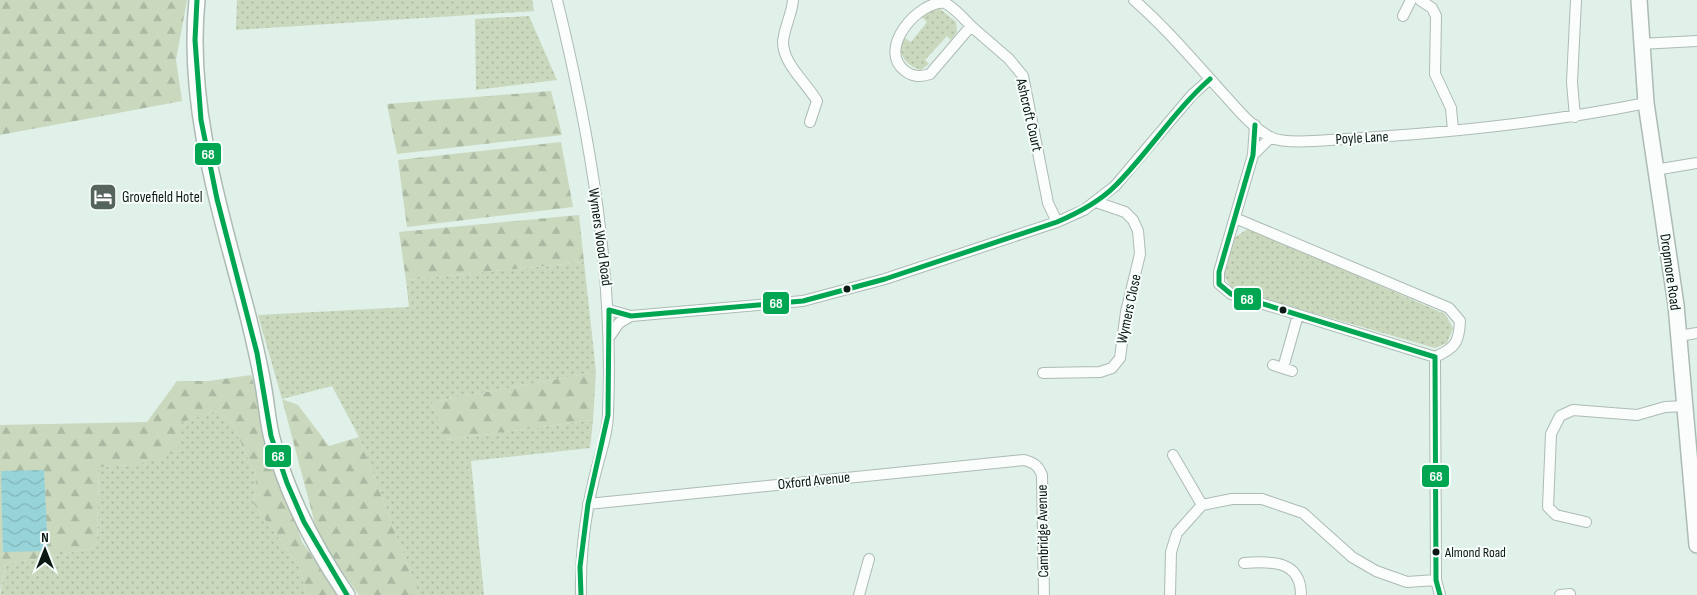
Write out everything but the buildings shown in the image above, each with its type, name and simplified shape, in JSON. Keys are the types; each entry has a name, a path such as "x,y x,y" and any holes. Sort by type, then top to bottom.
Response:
{"street":[{"path":"197,0 194,36 200,119 213,180 258,356 272,441 298,513 328,567 347,595"},
{"name":"Wymers Wood Road","path":"556,0 568,47 595,195 609,310 608,415 588,504 580,567 581,595"},
{"path":"793,0 783,42 789,65 807,84 818,101 810,122"},
{"path":"1134,0 1164,25 1210,79 1255,125 1270,137 1253,155"},
{"path":"1403,16 1411,0"},
{"path":"1420,0 1432,8 1436,16 1435,74 1450,108 1453,130"},
{"path":"1575,117 1572,82 1576,0"},
{"name":"Dropmore Road","path":"1639,0 1640,44 1646,103 1679,336 1693,477 1697,545"},
{"name":"Ashcroft Court","path":"971,26 930,74 922,77 907,72 896,62 894,48 896,39 918,8 931,2 945,3 1009,59 1023,76 1048,203 1057,222"},
{"path":"1640,44 1697,41"},
{"path":"609,310 631,316 803,301 885,279 1057,222 1096,202 1115,186 1192,95 1210,79"},
{"name":"Poyle Lane","path":"1270,137 1278,140 1315,140 1453,130 1575,117 1646,103"},
{"path":"1235,218 1449,308 1460,321 1459,337 1450,350 1435,357 1231,294 1219,284 1219,272 1253,155 1255,125"},
{"path":"1655,170 1697,163"},
{"name":"Wymers Close","path":"1043,374 1100,372 1112,368 1120,358 1126,312 1140,254 1138,231 1134,220 1125,212 1096,202"},
{"path":"1283,368 1298,315"},
{"path":"610,336 619,323 631,316"},
{"path":"1679,336 1697,333"},
{"path":"1435,357 1436,580 1440,595"},
{"path":"1586,522 1556,515 1548,507 1551,434 1560,416 1573,410 1636,415 1665,407 1685,406"},
{"path":"1173,455 1202,505"},
{"name":"Oxford Avenue","path":"588,504 1024,460 1033,462 1039,467"},
{"name":"Cambridge Avenue","path":"1039,467 1042,475 1043,492 1044,595"},
{"path":"1170,595 1171,552 1177,533 1202,505 1232,499 1262,499 1303,513 1352,557 1376,571 1407,582 1436,580"},
{"path":"859,595 869,559"},
{"path":"1244,563 1265,561 1280,563 1298,575 1301,581 1301,595"}],"green space":[{"path":"0,0 187,0 176,60 182,101 0,135"},
{"path":"237,0 532,0 534,11 236,30"},
{"path":"940,9 956,22 957,32 951,40 947,36 925,60 929,64 921,70 912,66 903,58 900,44 905,38 911,42 927,22 922,17 929,10"},
{"path":"529,16 557,80 476,90 475,19"},
{"path":"551,91 562,135 397,154 387,104"},
{"path":"561,142 573,207 407,227 398,160"},
{"path":"579,215 584,262 406,280 399,232"},
{"path":"1249,228 1445,314 1453,328 1447,343 1435,348 1233,290 1224,276 1234,238"},
{"path":"584,262 596,372 432,402 446,440 593,420 590,448 471,461 484,595 419,595 359,437 332,386 282,399 258,315 409,307 406,280"},
{"path":"596,372 593,420 445,440 432,402"},
{"path":"251,375 302,542 340,595 307,595 299,566 254,504 256,476 233,425 217,411 182,422 177,451 139,464 99,467 97,542 90,549 6,564 0,591 0,425 147,422 177,381 209,381"},
{"path":"282,399 298,405 329,446 359,437 419,595 359,595 319,539"},
{"path":"217,411 233,425 256,476 254,504 299,566 307,595 0,595 6,564 90,549 97,542 99,467 130,465 177,451 181,422"}],"water":[{"path":"44,470 48,551 3,552 1,471"}],"transit line":[{"name":"68","path":"197,0 195,40 201,120 217,199 257,353 271,436 287,483 304,522 347,595"},
{"name":"68","path":"609,310 631,316 803,301 885,279 1057,222 1088,207 1115,186 1185,104 1210,79"},
{"name":"68","path":"1255,125 1253,155 1219,272 1219,284 1231,294 1435,357"},
{"name":"68","path":"581,595 580,567 588,504 608,415 609,310"},
{"name":"68","path":"1435,357 1436,580 1440,595"}],"place":[{"name":"Grovefield Hotel","path":"103,197"},
{"name":"Almond Road","path":"1436,552"}]}
